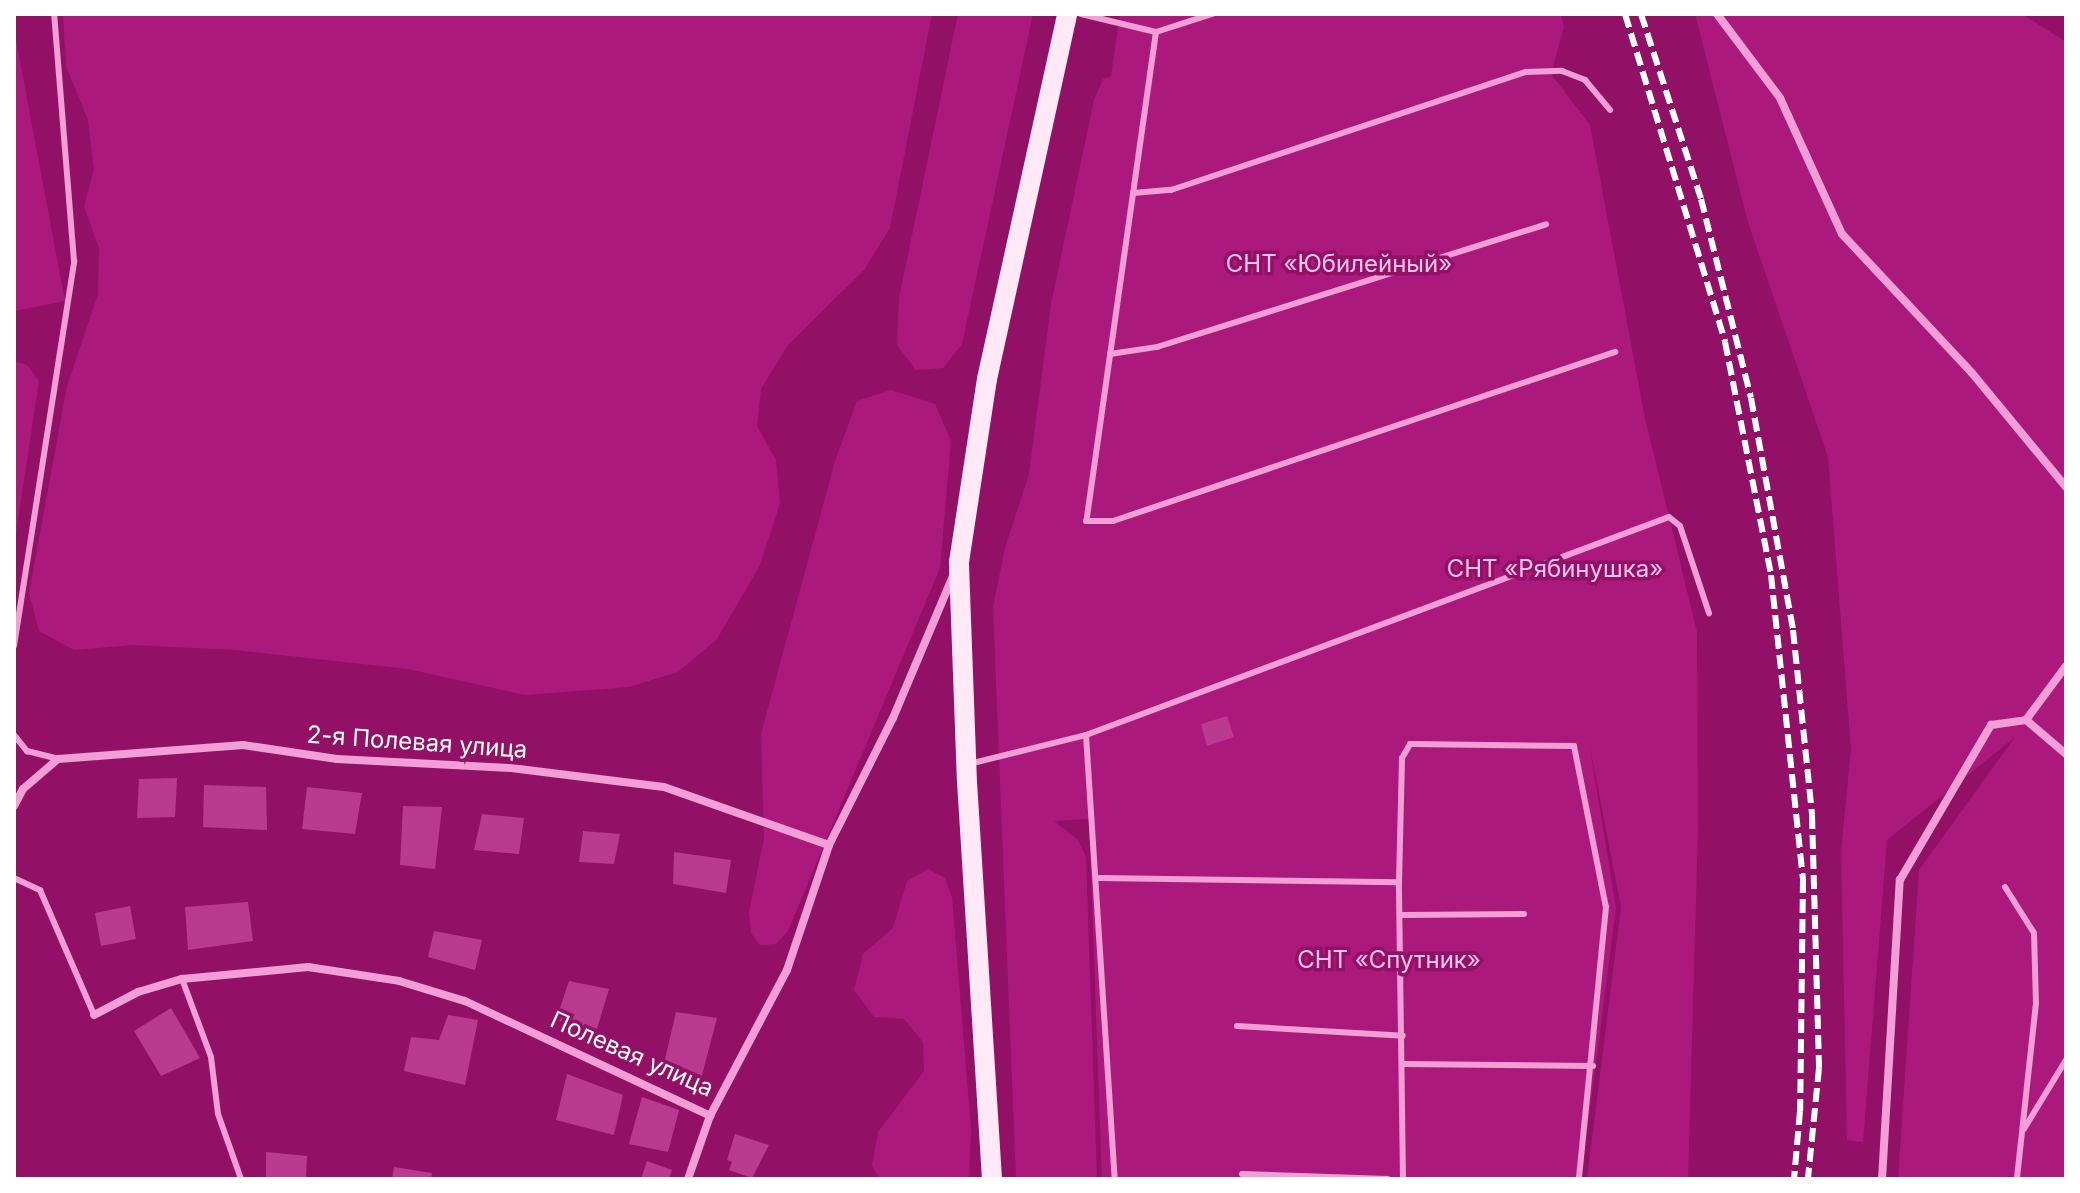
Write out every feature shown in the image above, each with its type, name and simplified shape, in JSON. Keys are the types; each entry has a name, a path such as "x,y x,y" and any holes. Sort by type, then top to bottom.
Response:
{"main road":[{"path":"992,1179 966,764 959,562 987,379 1067,14"}],"street":[{"path":"1717,14 1780,98 1842,234 1972,373 2066,487"},
{"name":"Полевая улица","path":"94,1015 138,992 182,979 308,967 399,981 465,1001 710,1116 787,970 829,845 893,718 959,562"},
{"path":"1882,1179 1900,880 1991,725 2026,720 2066,666"},
{"path":"2026,720 2066,754"},
{"name":"2-я Полевая улица","path":"58,759 243,745 337,759 511,768 664,787 829,845"},
{"path":"14,806 23,789 58,759"},
{"path":"688,1179 710,1116"}],"lane":[{"path":"14,646 74,261 54,14"},
{"path":"1081,14 1156,32 1212,14"},
{"path":"1156,32 1086,521 1113,521 1615,352"},
{"path":"1133,193 1171,190 1526,72 1562,71 1585,80 1610,110"},
{"path":"1110,354 1157,347 1546,224"},
{"path":"966,764 1086,735 1669,517 1680,526 1709,613"},
{"path":"14,735 27,751 58,759"},
{"path":"1086,735 1099,878 1115,1179"},
{"path":"1403,1179 1403,915 1399,882 1402,758 1410,744 1574,746 1606,907 1593,1066 1579,1179"},
{"path":"14,878 40,890 64,936 94,1015"},
{"path":"1099,878 1399,882"},
{"path":"2005,887 2034,933 2036,1003 2017,1179"},
{"path":"1403,915 1524,914"},
{"path":"182,979 211,1057 218,1114 241,1179"},
{"path":"1237,1026 1403,1036"},
{"path":"2022,1132 2066,1060"},
{"path":"1403,1064 1593,1066"},
{"path":"1242,1174 1388,1179"}],"green space":[{"path":"63,14 932,14 890,228 864,270 788,345 761,389 757,426 776,460 780,503 760,565 717,639 678,672 629,687 525,695 408,669 236,650 133,645 74,650 39,631 29,593 67,386 98,294 99,248 84,206 94,170 88,120 66,66"},
{"path":"958,14 1033,14 962,344 943,368 916,370 897,345 899,298"},
{"path":"1120,14 1561,14 1564,27 1551,74 1590,125 1645,418 1697,632 1698,828 1688,1179 1587,1179 1621,907 1589,742 1616,908 1581,1179 1102,1179 1089,819 1054,821 1078,840 1086,857 1097,1179 1016,1179 993,607 1005,548 1029,474 1051,304 1094,100 1103,79 1111,76"},
{"path":"1695,14 2022,14 2066,42 2066,1179 1898,1179 1919,870 2015,737 1887,840 1863,1142 1847,1140 1841,852 1851,749 1828,457 1748,222"},
{"path":"14,29 65,301 14,311"},
{"path":"14,361 27,365 39,381 14,546"},
{"path":"891,390 935,404 951,441 940,568 788,931 776,944 760,945 751,933 749,912 764,839 761,734 835,461 857,401"},
{"path":"928,869 945,878 952,897 971,1129 969,1179 880,1179 872,1166 878,1132 924,1071 923,1042 904,1019 874,1017 854,990 863,954 893,928 907,881"}],"building":[{"path":"1227,716 1234,737 1207,746 1201,724"},
{"path":"177,778 175,817 137,818 139,779"},
{"path":"204,785 266,787 267,830 203,827"},
{"path":"307,787 362,793 355,834 302,829"},
{"path":"403,806 442,807 435,869 400,865"},
{"path":"482,814 524,818 519,854 474,850"},
{"path":"583,831 620,834 614,864 579,862"},
{"path":"674,852 731,860 726,893 673,884"},
{"path":"248,902 253,941 188,950 185,907"},
{"path":"130,906 136,939 101,946 95,913"},
{"path":"434,931 482,940 475,970 428,957"},
{"path":"569,981 609,989 596,1032 556,1020"},
{"path":"171,1008 200,1058 161,1076 134,1031"},
{"path":"676,1012 717,1018 701,1079 663,1068"},
{"path":"448,1015 478,1020 465,1085 404,1071 411,1037 439,1040"},
{"path":"567,1074 623,1095 614,1135 556,1120"},
{"path":"642,1097 679,1110 668,1152 629,1144"},
{"path":"735,1134 769,1145 752,1178 729,1170 732,1162 727,1160"},
{"path":"266,1152 307,1156 306,1179 266,1179"},
{"path":"647,1161 672,1170 669,1179 641,1179"},
{"path":"394,1167 432,1173 431,1179 392,1179"}],"railway":[{"path":"1625,14 1725,342 1771,575 1803,879 1800,1111 1794,1179"},
{"path":"1641,14 1701,199 1751,398 1793,630 1812,815 1819,1068 1808,1179"}],"park label":[{"name":"СНТ «Юбилейный»","path":"1339,264"},
{"name":"СНТ «Рябинушка»","path":"1555,569"},
{"name":"СНТ «Спутник»","path":"1389,960"}]}
